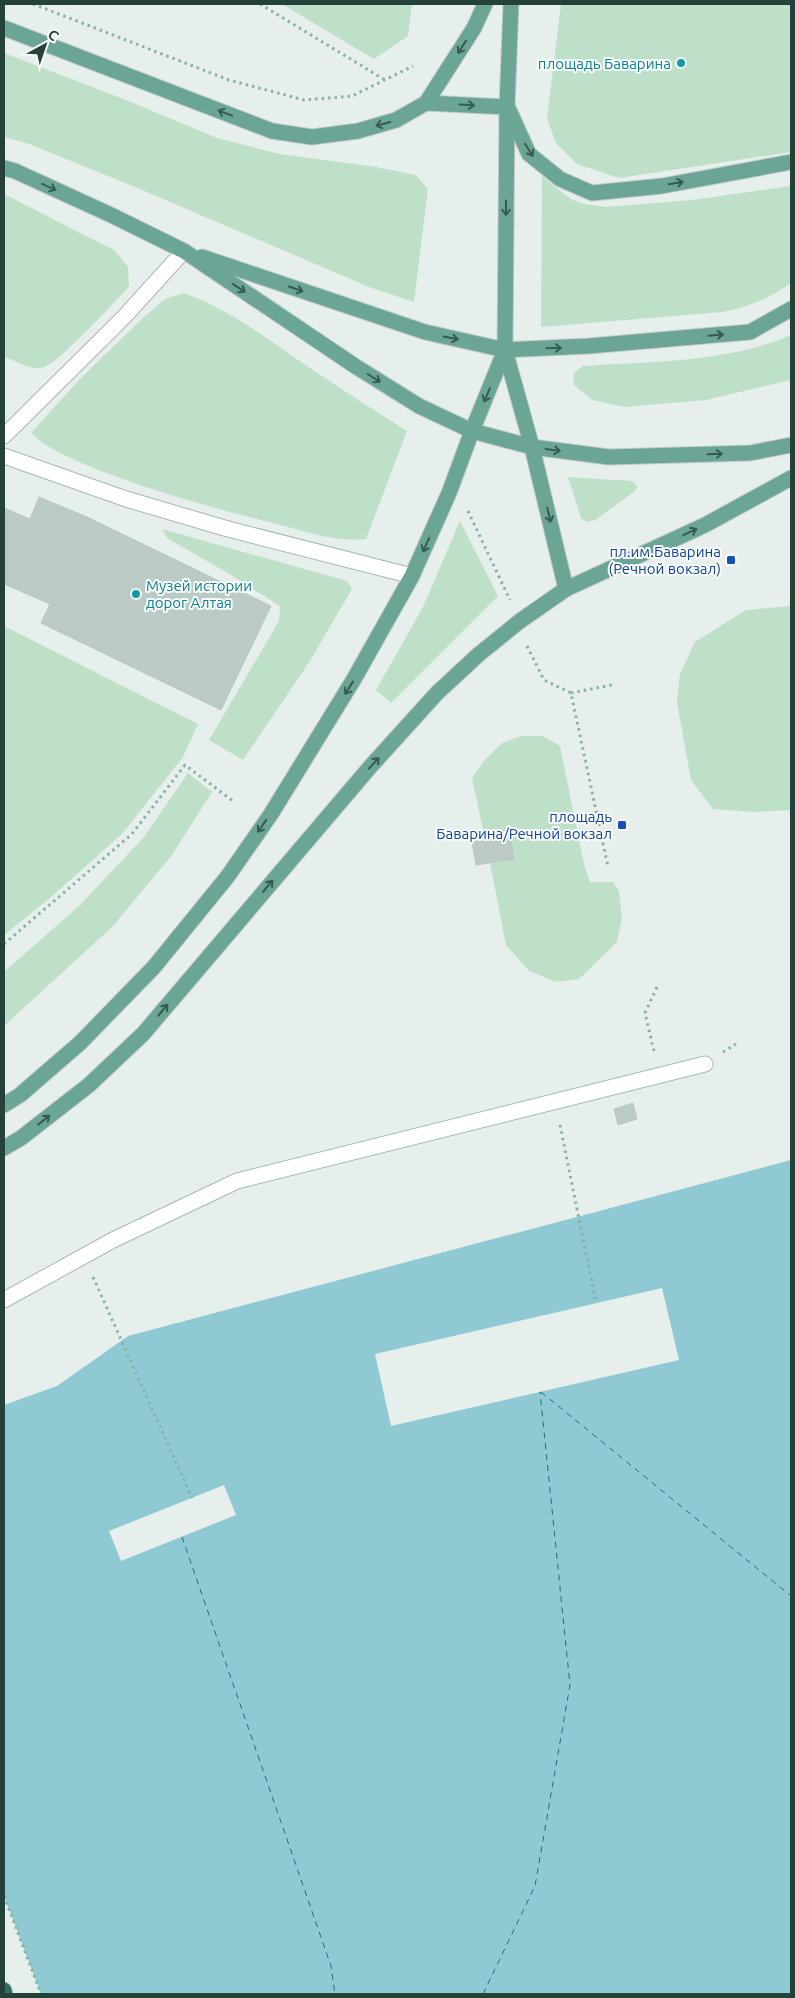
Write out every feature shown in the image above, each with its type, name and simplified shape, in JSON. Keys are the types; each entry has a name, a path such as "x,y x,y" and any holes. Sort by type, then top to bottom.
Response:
{"highway":[{"path":"4,1990 5,1994"}],"main road":[{"path":"4,28 272,131 312,137 358,131 396,120 426,103 474,28 485,4"},
{"path":"511,4 507,107 505,350 532,447 566,589"},
{"path":"426,103 507,107"},
{"path":"507,107 529,154 560,180 592,193 662,186 791,162"},
{"path":"4,168 15,171 111,215 184,251 355,366 419,406 472,431 532,447 609,457 750,453 791,445"},
{"path":"184,251 425,332 505,350 589,346 750,332 791,309"},
{"path":"4,1105 20,1095 80,1043 148,974 228,876 271,814 354,679 412,576 449,492 505,350"},
{"path":"4,1148 21,1138 89,1084 143,1034 370,767 437,693 478,655 520,621 566,589 705,524 791,478"}],"street":[{"path":"4,436 124,316 184,251"},
{"path":"4,456 126,498 228,529 412,576"},
{"path":"4,1300 112,1240 237,1181 705,1064"}],"path":[{"path":"33,4 229,80 304,100 352,96 413,66"},
{"path":"260,4 385,80"},
{"path":"465,503 520,621 528,648 544,680 571,693 612,685"},
{"path":"571,693 608,867"},
{"path":"4,944 132,834 185,765 233,801"},
{"path":"654,1051 645,1012 657,987"},
{"path":"564,1149 596,1303"},
{"path":"102,1298 192,1498"},
{"path":"4,1896 41,1994"}],"green space":[{"path":"282,4 412,4 408,36 374,59"},
{"path":"561,4 791,4 791,152 619,178 577,164 556,143 547,119"},
{"path":"4,53 131,102 217,138 280,154 376,167 416,175 428,189 414,302 369,287 140,189 29,144 4,137"},
{"path":"542,176 569,198 584,204 605,207 692,200 791,186 791,283 758,301 722,312 541,327"},
{"path":"4,194 114,250 128,267 129,287 74,344 44,367 29,367 4,356"},
{"path":"184,293 214,306 242,322 407,431 366,539 355,540 321,536 166,493 122,479 73,459 55,450 31,433 80,379 144,317 165,299"},
{"path":"791,335 791,380 706,400 624,407 592,400 573,384 574,373 583,366 716,356 767,344"},
{"path":"568,477 632,481 637,486 635,491 595,520 587,522 581,518"},
{"path":"460,521 498,596 391,703 376,690 423,607"},
{"path":"162,529 347,581 352,589 310,661 243,760 209,740 279,621 280,606 167,538"},
{"path":"791,606 791,810 754,812 713,809 691,780 677,702 680,674 695,642 746,610"},
{"path":"4,626 198,724 183,757 122,834 50,898 4,935"},
{"path":"521,736 543,736 560,746 584,864 590,882 613,882 619,891 622,918 617,942 579,979 556,982 529,971 506,945 490,863 509,830 484,834 472,778 484,761 502,743"},
{"path":"188,773 212,792 172,855 113,926 4,1026 4,972 80,905 144,837"}],"water":[{"path":"791,1160 791,1994 4,1994 4,1405 57,1386 128,1336"}],"pier":[{"path":"662,1288 679,1360 391,1426 375,1354"},
{"path":"224,1485 236,1515 121,1561 109,1531"},
{"path":"4,1896 41,1994 4,1994"}],"building":[{"name":"Музей истории дорог Алтая","path":"39,497 87,517 271,606 221,710 41,623 50,604 4,584 4,508 30,519"},
{"path":"509,830 514,859 476,865 471,836"},
{"path":"633,1103 637,1119 618,1125 614,1109"}],"ferry route":[{"path":"483,1994 535,1886 570,1685 540,1392"},
{"path":"541,1392 791,1596"},
{"path":"182,1537 331,1966 335,1994"}],"place":[{"name":"площадь Баварина","path":"681,63"},
{"name":"пл.им.Баварина (Речной вокзал)","path":"731,560"},
{"name":"Музей истории дорог Алтая","path":"136,594"},
{"name":"площадь Баварина/Речной вокзал","path":"622,825"}]}
